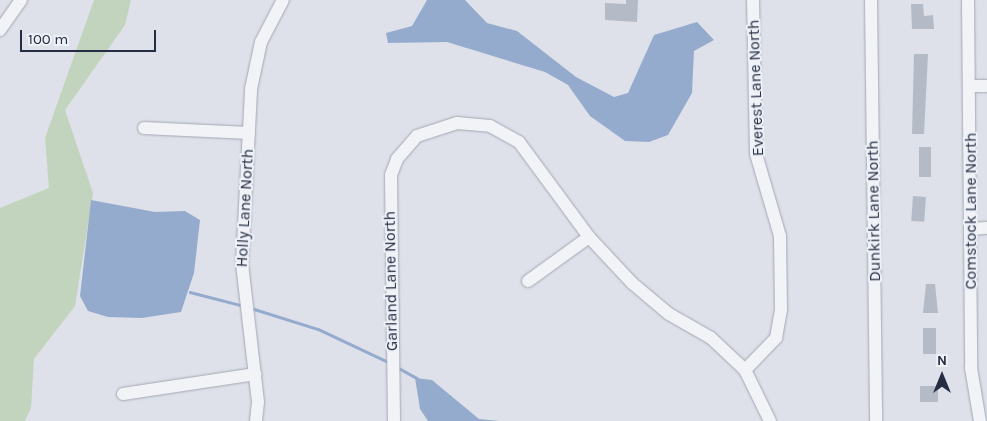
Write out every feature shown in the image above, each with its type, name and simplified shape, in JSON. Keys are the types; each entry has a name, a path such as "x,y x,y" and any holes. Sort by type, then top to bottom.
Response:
{"street":[{"path":"0,30 21,0"},
{"name":"Everest Lane North","path":"745,370 776,338 780,310 780,236 756,154 753,0"},
{"name":"Dunkirk Lane North","path":"872,0 876,421"},
{"name":"Comstock Lane North","path":"968,0 971,86 971,368 980,421"},
{"name":"Holly Lane North","path":"256,421 255,374 242,263 249,133 254,65 279,2"},
{"path":"971,86 987,86"},
{"name":"Garland Lane North","path":"394,421 389,191 397,159 406,146 430,129 457,123 505,132 530,153 589,237"},
{"path":"144,128 249,133"},
{"path":"971,228 987,228"},
{"path":"528,281 589,237 650,300 711,338 745,370 770,421"},
{"path":"123,394 255,374"}],"green space":[{"path":"94,0 131,0 125,25 65,110 93,193 75,306 34,359 31,408 25,421 0,421 0,208 49,188 45,138"}],"water":[{"path":"427,0 465,0 487,23 517,31 576,77 614,97 628,93 654,35 697,22 714,40 694,51 692,93 668,135 649,142 625,141 590,116 568,85 545,72 447,42 388,43 386,33 412,26"},
{"path":"91,200 155,212 185,211 200,220 194,273 181,312 142,318 108,317 88,311 80,296"},
{"path":"415,378 432,380 479,419 500,421 428,421 420,409"}],"building":[{"path":"626,0 638,0 637,22 605,20 605,3 626,4"},
{"path":"911,4 923,4 924,16 933,15 934,29 912,29"},
{"path":"914,54 928,54 924,134 912,134"},
{"path":"919,147 931,147 931,177 919,177"},
{"path":"913,196 926,197 924,222 911,221"},
{"path":"926,284 935,284 938,313 923,313"},
{"path":"923,328 936,328 936,354 923,354"},
{"path":"920,386 938,386 938,402 920,402"}],"waterway":[{"path":"190,292 244,306"},
{"path":"251,308 318,329 388,362"},
{"path":"397,367 417,378"}]}
